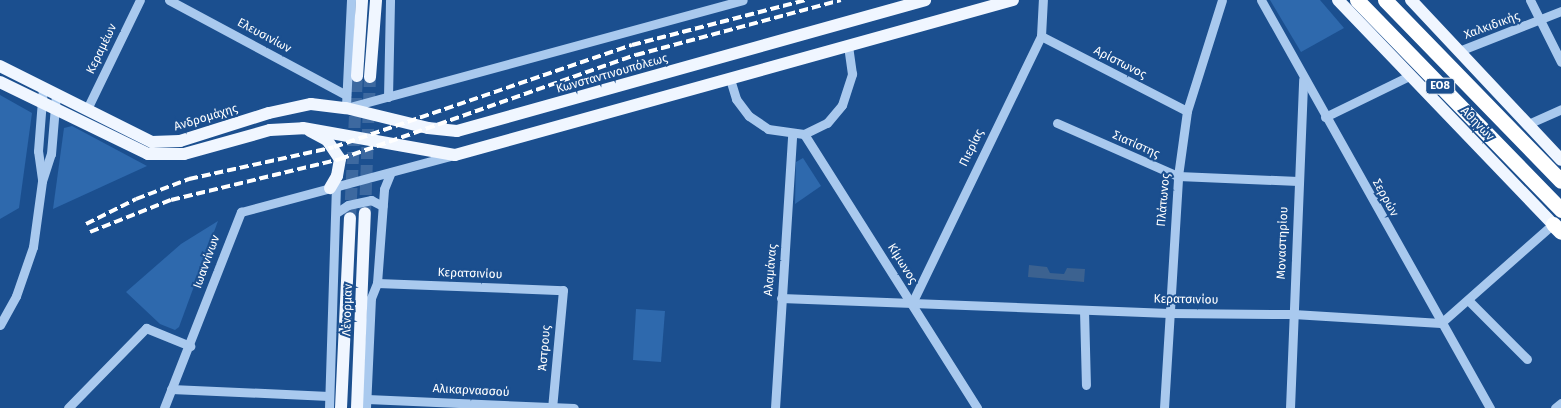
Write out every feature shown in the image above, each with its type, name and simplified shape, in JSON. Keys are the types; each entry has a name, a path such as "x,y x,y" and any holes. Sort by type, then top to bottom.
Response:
{"highway":[{"name":"Αθηνών","path":"1357,0 1561,210"},
{"name":"Αθηνών","path":"1385,0 1561,181"}],"main road":[{"path":"362,0 364,77 376,0"},
{"name":"Κωνσταντινουπόλεως","path":"346,102 428,128 463,130 925,0"},
{"path":"0,82 148,154 165,156 270,130 303,128 455,155 1013,0"},
{"name":"Αθηνών","path":"1338,0 1557,228"},
{"path":"1411,0 1561,160"},
{"name":"Ανδρομάχης","path":"0,66 144,138 165,143 292,106 346,102"},
{"path":"303,128 327,140 338,153 340,166 333,187"},
{"name":"Λένορμαν","path":"363,405 365,213"},
{"name":"Λένορμαν","path":"341,408 350,218"}],"street":[{"name":"Κεραμέων","path":"87,109 140,0"},
{"name":"Ελευσινίων","path":"170,0 346,102"},
{"path":"351,0 346,102 388,97 723,2 743,0"},
{"path":"388,97 390,0"},
{"name":"Πιερίας","path":"912,303 1041,36 1043,0"},
{"name":"Πλάτωνος","path":"1164,408 1178,176 1187,111 1222,0"},
{"name":"Σερρών","path":"1261,0 1303,79 1490,408"},
{"path":"1530,0 1561,62"},
{"name":"Χαλκιδικής","path":"1459,51 1540,21 1561,11"},
{"name":"Αρίστωνος","path":"1041,36 1187,111"},
{"path":"730,79 736,99 749,116 768,129 792,134 804,134 827,123 842,104 852,74 848,46"},
{"path":"1325,117 1410,76"},
{"name":"Μοναστηρίου","path":"1290,408 1303,79"},
{"path":"42,181 38,150 43,87"},
{"path":"0,325 16,296 30,258 42,181 51,154 56,94"},
{"path":"1528,124 1561,108"},
{"name":"Σιατίστης","path":"1057,123 1178,176 1298,181"},
{"name":"Αλαμάνας","path":"774,408 792,134"},
{"name":"Κίμωνος","path":"804,134 977,408"},
{"path":"329,408 336,213 333,187 455,155"},
{"path":"363,405 371,298 377,283 383,206 391,172"},
{"name":"Ιωαννίνων","path":"164,408 190,346 241,212 333,187"},
{"path":"336,213 348,204 371,200 383,206"},
{"path":"1441,323 1557,228"},
{"name":"Κερατσινίου","path":"377,283 563,290"},
{"name":"Άστρους","path":"552,408 563,290"},
{"name":"Κερατσινίου","path":"781,298 1169,313 1293,314 1441,323"},
{"path":"1469,301 1527,359"},
{"path":"1084,310 1086,385"},
{"path":"68,408 146,328 190,346"},
{"path":"171,389 329,396"},
{"path":"1555,408 1561,403"},
{"name":"Αλικαρνασσού","path":"363,405 574,408"}],"shaded area":[{"path":"1270,0 1320,0 1344,28 1301,52"},
{"path":"0,95 32,113 19,208 0,219"},
{"path":"72,126 147,166 53,209 64,128"},
{"path":"803,158 821,186 795,204 796,162"},
{"path":"218,221 179,327 175,330 160,324 126,292 181,244"},
{"path":"1029,265 1047,267 1050,273 1064,274 1067,268 1085,269 1084,282 1028,277"},
{"path":"636,309 665,311 661,362 633,360"}],"tunnel":[{"path":"350,218 357,76"},
{"path":"365,213 370,77"}],"railway":[{"path":"86,224 136,199 189,179 334,147 632,45 806,0"},
{"path":"90,232 171,200 340,159 636,55 841,0"}]}
